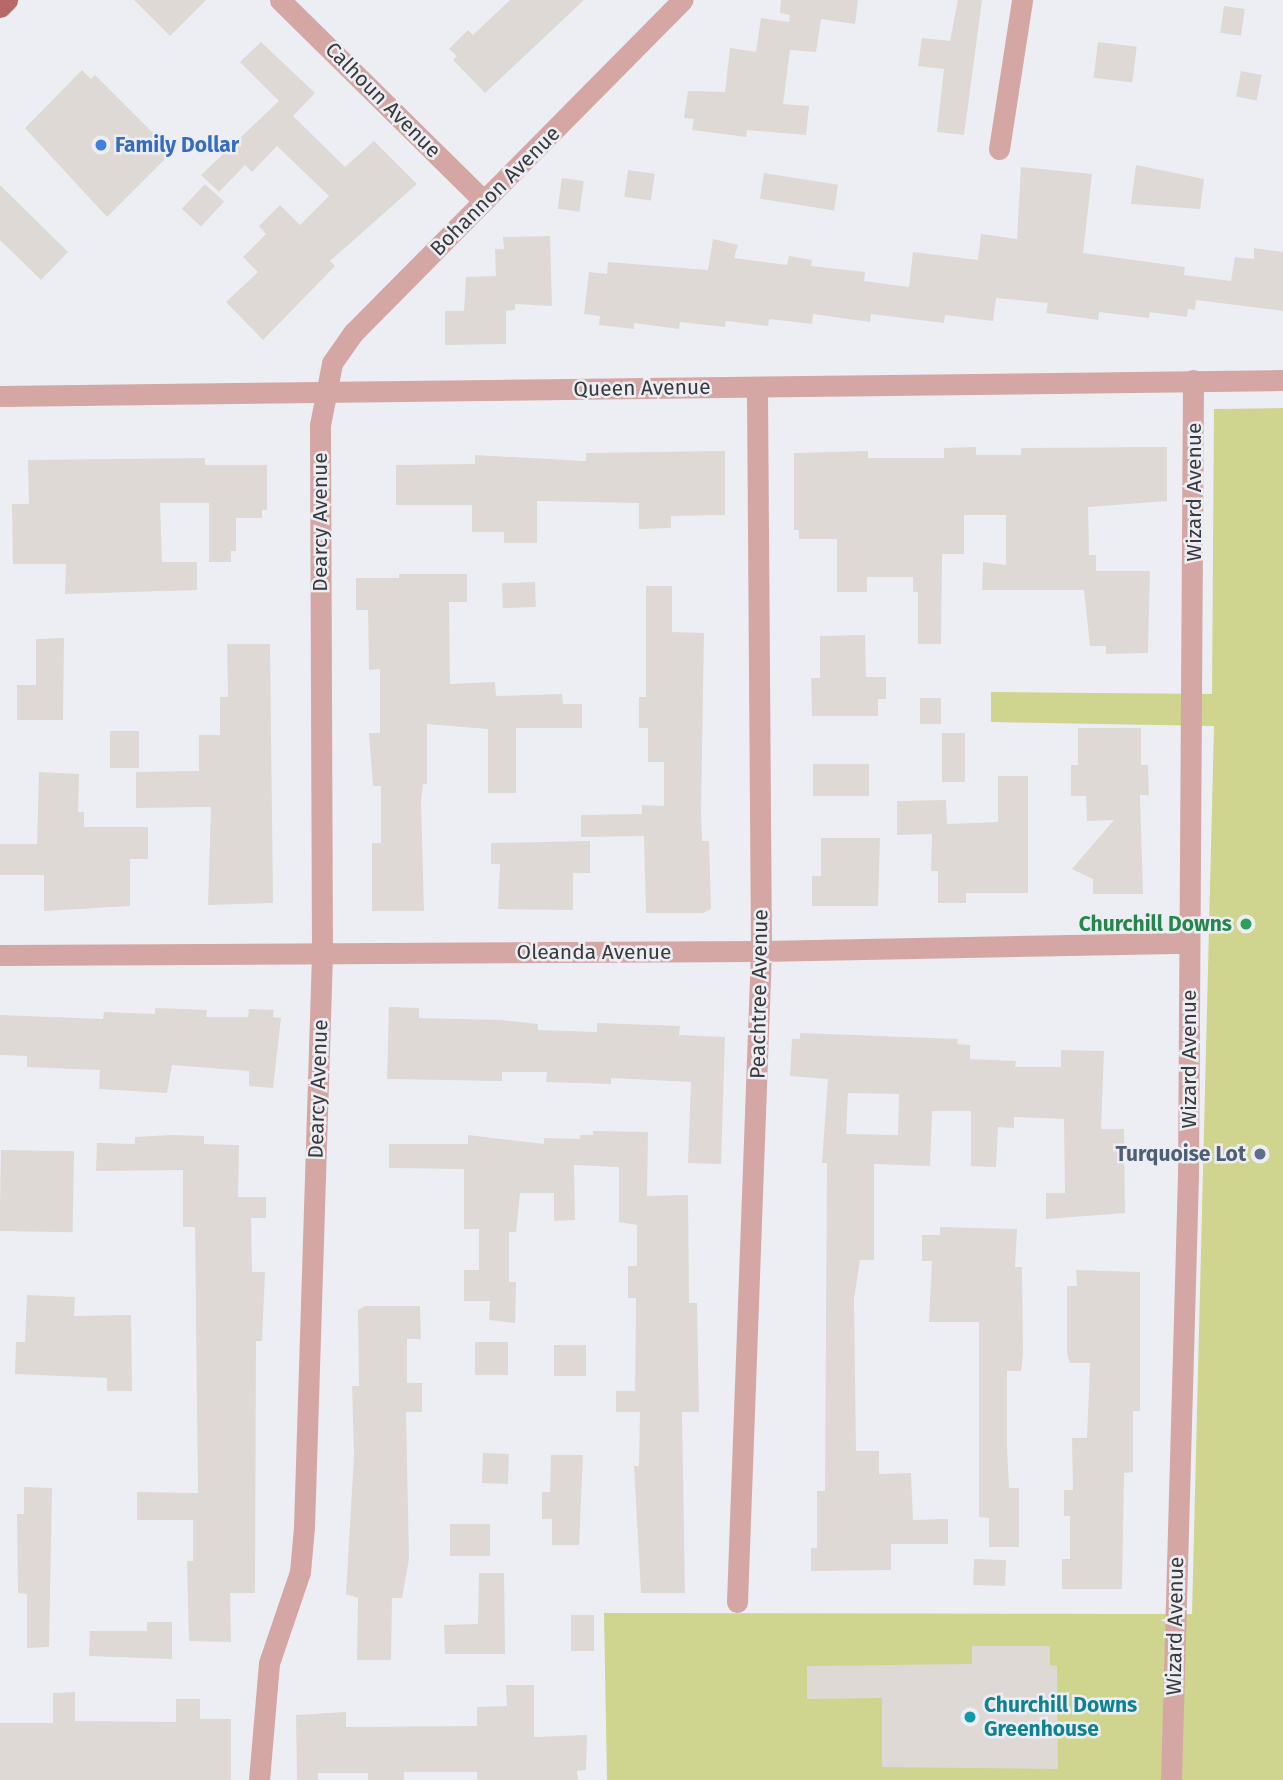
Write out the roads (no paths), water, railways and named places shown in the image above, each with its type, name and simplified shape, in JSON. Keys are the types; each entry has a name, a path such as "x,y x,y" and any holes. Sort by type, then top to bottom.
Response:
{"main road":[{"path":"0,7 7,0"}],"street":[{"name":"Calhoun Avenue","path":"280,0 484,201"},
{"name":"Bohannon Avenue","path":"325,391 332,363 354,332 681,0"},
{"path":"999,149 1022,0"},
{"name":"Wizard Avenue","path":"1171,1780 1188,1176 1193,380"},
{"name":"Queen Avenue","path":"0,396 1283,380"},
{"name":"Peachtree Avenue","path":"737,1602 761,951 757,387"},
{"name":"Dearcy Avenue","path":"259,1780 269,1663 300,1572 304,1527 322,954 320,425 325,391"},
{"name":"Oleanda Avenue","path":"0,955 761,951 1189,943"}],"place":[{"name":"Family Dollar","path":"101,145"},
{"name":"Churchill Downs","path":"1246,924"},
{"name":"Turquoise Lot","path":"1260,1154"},
{"name":"Churchill Downs Greenhouse","path":"970,1717"}]}
